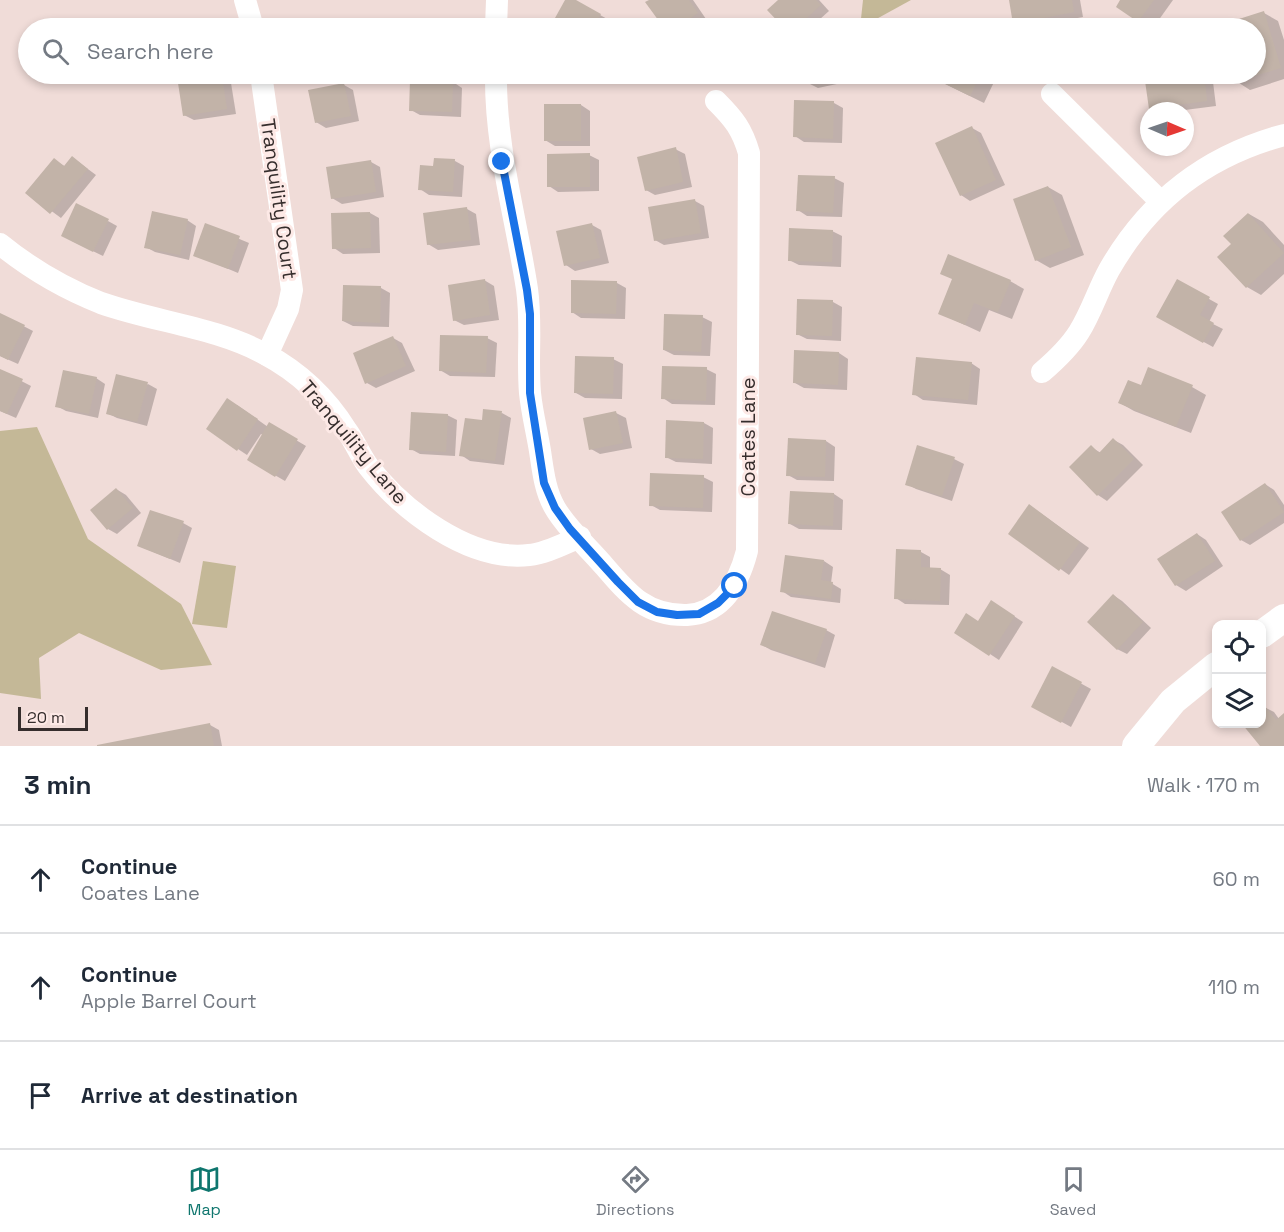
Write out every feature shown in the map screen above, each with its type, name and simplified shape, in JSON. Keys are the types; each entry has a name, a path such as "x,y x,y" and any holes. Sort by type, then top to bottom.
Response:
{"street":[{"path":"245,0 250,18"},
{"path":"496,0 496,18"},
{"name":"Tranquility Court","path":"262,84 292,290 288,309 267,355"},
{"name":"Coates Lane","path":"496,84 502,162 530,314 530,393 544,483 555,508 570,529 580,537 638,602 657,612 677,615 699,614 718,603 735,586 747,551 749,153 744,134 734,118 716,101"},
{"path":"1052,94 1161,201"},
{"path":"1042,372 1062,354 1079,332 1108,271 1132,235 1161,201 1186,180 1221,158 1259,142 1284,135"},
{"name":"Tranquility Lane","path":"0,244 31,269 59,285 102,303 199,330 246,345 267,355 299,376 325,401 347,430 367,464 389,491 416,514 445,533 477,547 503,554 528,555 553,549 580,537"},
{"path":"1266,631 1284,618"},
{"path":"1136,746 1173,701 1212,669"}],"shaded area":[{"path":"863,0 911,0 878,18 861,18"},
{"path":"37,427 88,539 181,604 212,665 161,670 79,633 39,658 41,699 0,693 0,431"},
{"path":"203,561 236,566 227,628 192,624"}],"building":[{"path":"565,0 576,0 601,14 599,18 555,18"},
{"path":"649,0 689,0 698,13 691,18 657,18 645,2"},
{"path":"778,0 816,0 821,5 807,18 775,18 767,10"},
{"path":"1009,0 1072,0 1074,12 1044,18 1012,18"},
{"path":"1120,0 1154,0 1141,18 1132,18 1116,7"},
{"path":"1264,11 1281,68 1266,72 1266,18 1242,18"},
{"path":"178,84 223,84 227,109 183,116"},
{"path":"344,84 351,116 315,123 308,90"},
{"path":"410,84 453,84 452,112 409,111"},
{"path":"945,84 976,84 970,96"},
{"path":"1145,84 1205,84 1207,101 1148,102"},
{"path":"794,100 834,101 833,139 793,137"},
{"path":"544,104 581,104 581,141 544,141"},
{"path":"972,126 996,180 960,196 935,143"},
{"path":"676,147 683,182 645,191 637,157"},
{"path":"590,153 590,187 547,187 547,154"},
{"path":"72,156 88,169 50,214 25,193 54,158 64,166"},
{"path":"434,158 455,159 453,192 418,190 420,165 433,166"},
{"path":"371,160 376,192 331,199 326,167"},
{"path":"798,175 835,176 833,213 796,211"},
{"path":"1048,186 1071,247 1035,261 1013,199"},
{"path":"695,199 701,233 654,241 648,207"},
{"path":"76,203 109,219 93,252 61,236"},
{"path":"467,207 471,240 427,245 423,213"},
{"path":"152,211 188,219 180,255 144,248"},
{"path":"370,212 371,248 332,249 331,213"},
{"path":"1248,213 1284,253 1246,288 1217,257 1231,244 1223,236"},
{"path":"205,223 240,236 228,269 193,256"},
{"path":"592,223 600,258 564,266 556,231"},
{"path":"789,228 833,230 832,262 788,261"},
{"path":"948,254 1011,280 998,312 974,303 965,325 938,314 952,279 940,274"},
{"path":"485,279 490,315 453,321 448,285"},
{"path":"1177,279 1210,297 1200,315 1214,323 1203,343 1156,317"},
{"path":"571,280 617,281 616,314 571,313"},
{"path":"343,285 381,286 380,323 342,321"},
{"path":"797,299 833,300 832,336 796,335"},
{"path":"0,313 25,325 8,360 0,356"},
{"path":"664,314 703,315 701,352 663,350"},
{"path":"440,335 488,336 486,373 439,371"},
{"path":"393,336 406,366 365,384 353,353"},
{"path":"794,350 839,352 838,385 793,383"},
{"path":"575,356 614,357 613,394 574,393"},
{"path":"916,357 972,362 968,400 912,395"},
{"path":"662,366 707,367 706,401 661,399"},
{"path":"1148,367 1193,385 1176,427 1118,403 1128,380 1141,385"},
{"path":"0,369 23,379 7,414 0,411"},
{"path":"63,370 97,377 89,414 55,407"},
{"path":"116,374 148,382 137,422 106,414"},
{"path":"227,398 258,419 237,451 206,429"},
{"path":"483,409 502,411 495,461 459,456 465,418 482,420"},
{"path":"616,411 623,443 589,450 583,418"},
{"path":"411,412 448,414 446,452 409,450"},
{"path":"666,420 704,422 703,459 665,458"},
{"path":"269,422 298,439 275,477 247,460"},
{"path":"788,438 826,440 825,477 786,476"},
{"path":"1113,438 1134,459 1097,496 1069,467 1091,445 1099,453"},
{"path":"917,445 955,457 942,496 905,485"},
{"path":"650,473 704,475 703,508 649,506"},
{"path":"1265,483 1284,512 1240,541 1221,512"},
{"path":"116,488 133,508 107,530 90,510"},
{"path":"790,491 834,493 833,526 788,524"},
{"path":"1029,504 1080,542 1059,571 1008,534"},
{"path":"150,510 184,521 170,559 137,546"},
{"path":"1197,533 1215,561 1175,586 1157,559"},
{"path":"896,549 921,550 921,567 941,568 940,601 894,599"},
{"path":"785,555 824,560 821,580 833,582 831,599 780,592"},
{"path":"1113,594 1143,622 1117,650 1087,622"},
{"path":"991,600 1015,616 989,656 954,633 966,613 978,621"},
{"path":"772,611 827,629 815,663 760,645"},
{"path":"1052,666 1082,682 1061,723 1031,707"},
{"path":"1266,708 1276,720 1284,713 1284,745 1260,746 1245,728 1266,728"},
{"path":"210,723 214,746 97,746 97,745"}],"route":[{"path":"502,162 517,233 530,314 530,393 544,483 555,508 570,529 580,537 618,582 638,602 657,612 677,615 699,614 718,603 735,586"}]}
